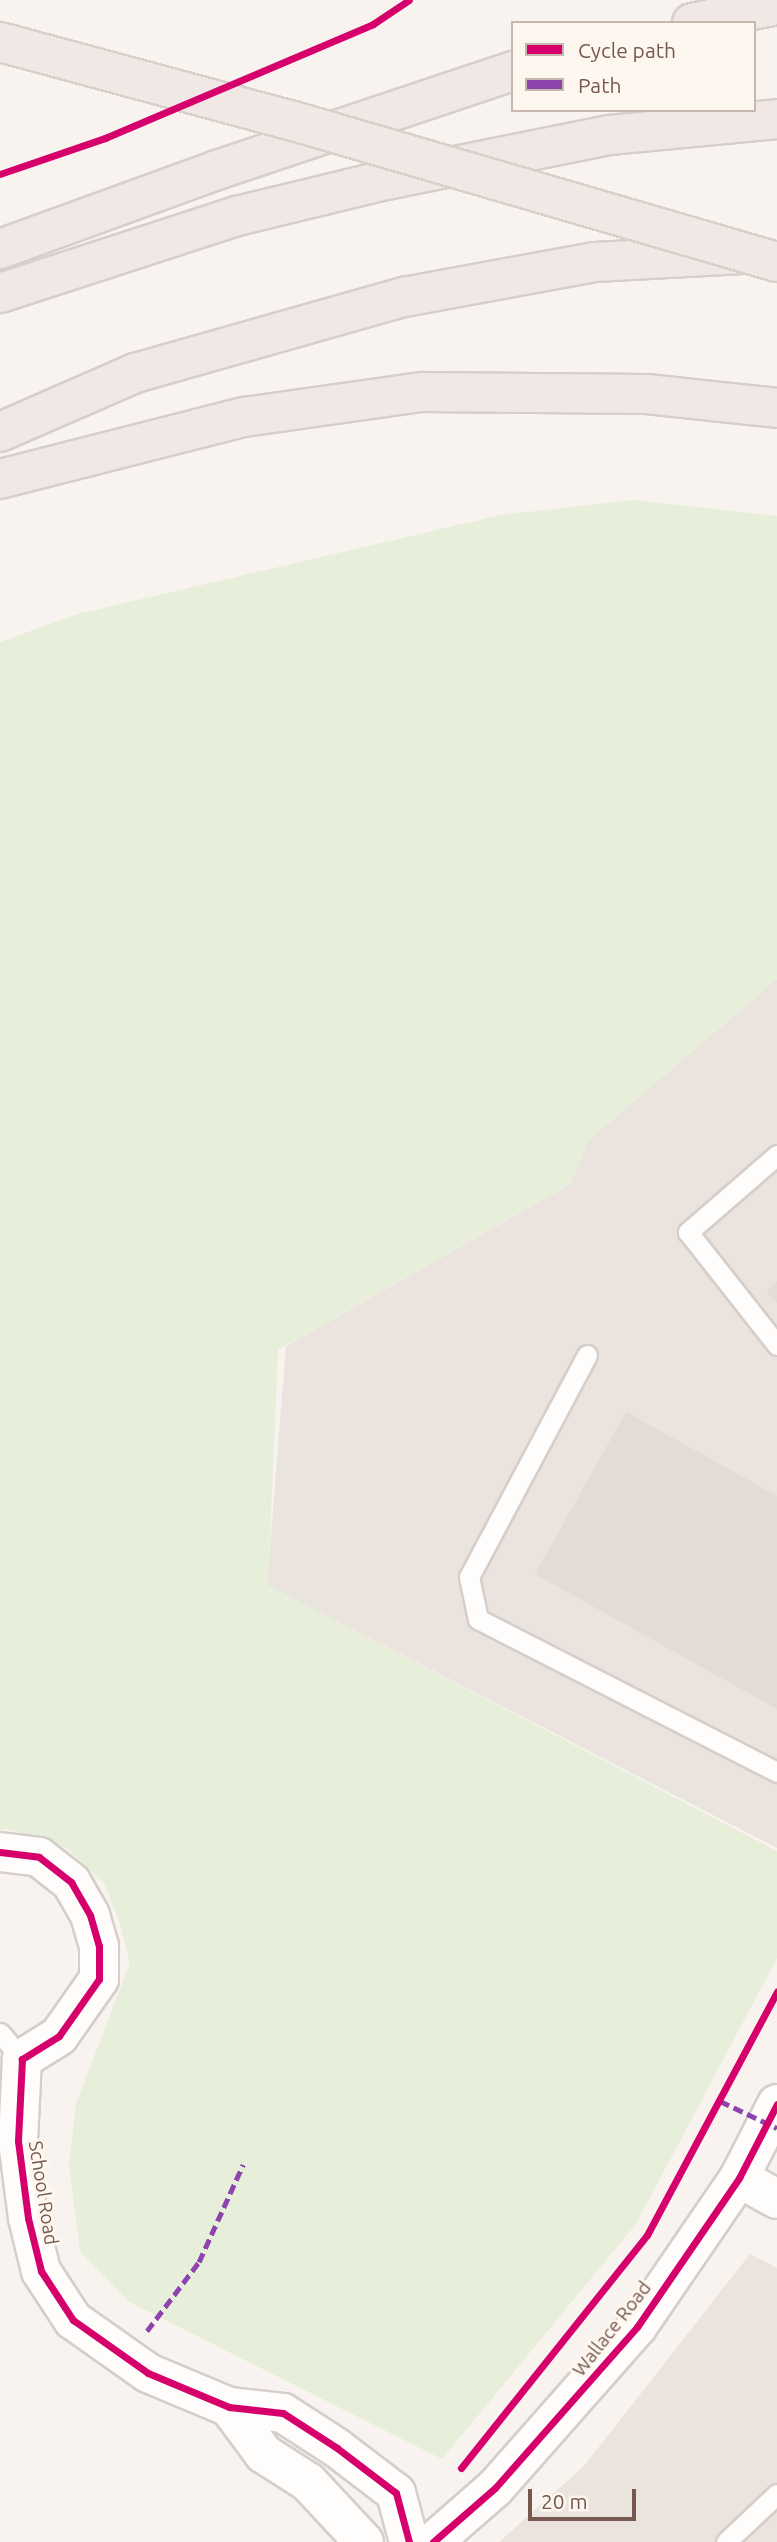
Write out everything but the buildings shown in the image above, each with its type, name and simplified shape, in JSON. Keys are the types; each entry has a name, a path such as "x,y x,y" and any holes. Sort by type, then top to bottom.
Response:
{"highway":[{"path":"701,21 777,5"},
{"path":"0,41 303,123 777,262"},
{"path":"0,249 217,170 511,72"},
{"path":"0,293 237,216 386,180 609,135 777,119"},
{"path":"0,432 135,373 404,298 595,261 777,252"},
{"path":"0,480 244,417 423,391 647,394 777,408"}],"street":[{"name":"School Road","path":"0,1852 39,1857 71,1882 90,1915 99,1946 99,1979 59,2036 11,2046 18,2141 28,2218 41,2271 73,2320 148,2373 229,2407 283,2413 337,2448 396,2493 409,2542"},
{"name":"Wallace Road","path":"433,2542 495,2488 637,2327 738,2178 777,2104"},
{"path":"738,2178 777,2199"},
{"path":"229,2407 264,2454 308,2482 364,2542"}],"lane":[{"path":"777,1155 688,1232 777,1345"},
{"path":"587,1355 469,1577 478,1619 777,1772"},
{"path":"726,2542 777,2494"}],"shaded area":[{"path":"777,979 777,1848 267,1585 286,1346 570,1184 589,1140"},
{"path":"750,2254 777,2268 777,2542 499,2542 584,2466"}],"green space":[{"path":"634,500 777,516 777,979 589,1140 571,1183 278,1350 268,1585 777,1851 777,1958 636,2224 442,2459 129,2302 80,2251 69,2165 76,2104 130,1963 120,1923 104,1883 65,1847 6,1829 0,1830 0,642 78,614 501,515"}],"marked path":[{"path":"720,2101 777,2128"},
{"path":"147,2331 199,2262 243,2165"}],"cycle path":[{"path":"0,174 105,138 373,24 409,0"},
{"path":"0,1852 39,1857 71,1882 90,1915 99,1946 99,1979 59,2036 22,2059 18,2141 28,2218 41,2271 73,2320 148,2373 229,2407 283,2413 337,2448 396,2493 409,2542"},
{"path":"461,2468 647,2235 777,1992"},
{"path":"433,2542 495,2488 637,2327 739,2178 777,2104"}]}
